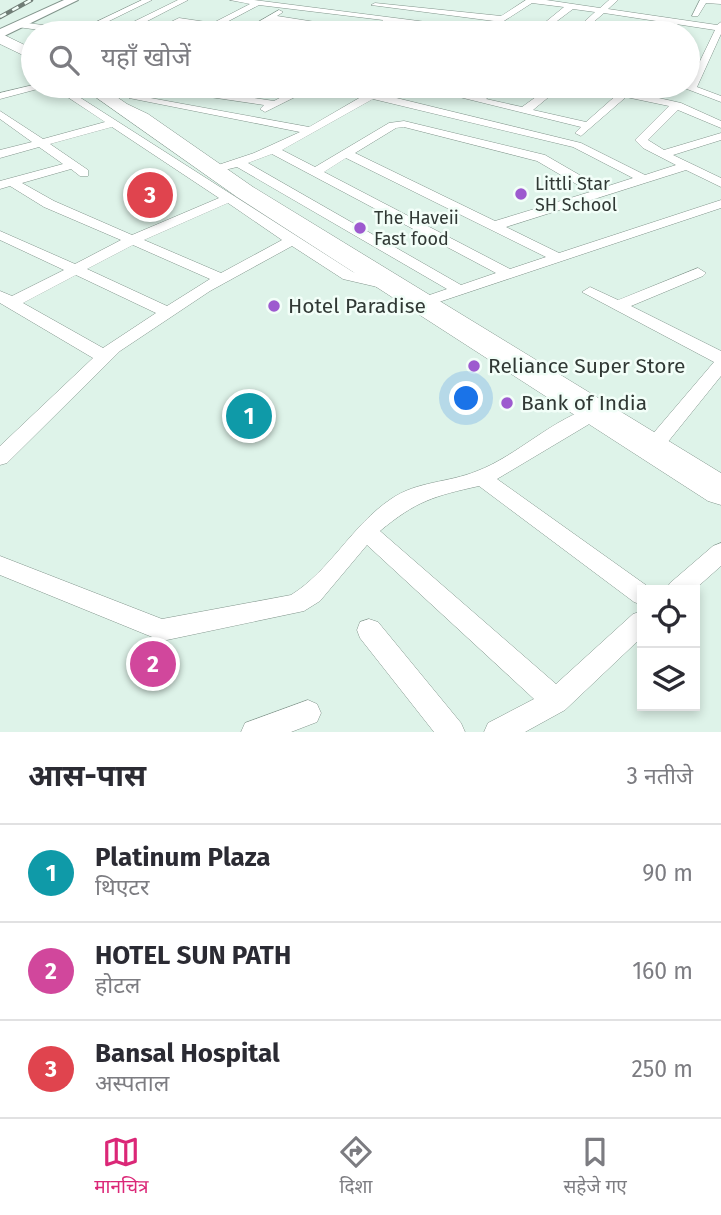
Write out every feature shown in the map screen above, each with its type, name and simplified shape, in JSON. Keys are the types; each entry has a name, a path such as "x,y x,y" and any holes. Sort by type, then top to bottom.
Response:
{"highway":[{"path":"0,36 21,48"},
{"path":"106,98 141,118 212,169 594,413 716,485"}],"main road":[{"path":"28,21 73,0"},
{"path":"0,36 20,25"}],"street":[{"path":"102,21 148,0"},
{"path":"141,21 184,0"},
{"path":"234,0 403,21"},
{"path":"264,21 309,0"},
{"path":"329,12 346,0"},
{"path":"499,21 530,0 667,21"},
{"path":"695,15 704,0 721,2"},
{"path":"590,21 613,1 695,15 720,25"},
{"path":"361,16 378,2 502,19"},
{"path":"224,21 258,3"},
{"path":"455,14 466,4"},
{"path":"552,21 571,6"},
{"path":"343,21 351,15"},
{"path":"269,18 300,21"},
{"path":"700,24 720,25"},
{"path":"700,69 708,57 720,25"},
{"path":"0,96 21,91"},
{"path":"700,91 721,99"},
{"path":"75,98 348,276 393,285"},
{"path":"123,105 135,98 309,130"},
{"path":"243,98 275,104"},
{"path":"246,118 288,98"},
{"path":"212,169 241,164 273,150 366,98"},
{"path":"383,98 570,143 643,179"},
{"path":"419,107 434,98"},
{"path":"472,98 589,126"},
{"path":"524,111 542,98"},
{"path":"570,143 619,98"},
{"path":"654,98 721,125"},
{"path":"677,105 641,140 721,183"},
{"path":"0,114 37,143 84,173"},
{"path":"0,154 116,123"},
{"path":"315,172 398,124 546,160 601,193"},
{"path":"0,129 13,126"},
{"path":"499,148 519,130"},
{"path":"663,154 721,136"},
{"path":"700,142 721,152"},
{"path":"273,150 509,274"},
{"path":"345,153 559,258"},
{"path":"241,164 458,289"},
{"path":"6,184 73,165"},
{"path":"495,226 686,166"},
{"path":"6,184 223,279"},
{"path":"6,300 76,270 132,240 229,198"},
{"path":"421,303 720,205"},
{"path":"0,236 168,312"},
{"path":"0,458 103,356 168,312 292,240"},
{"path":"618,306 698,273"},
{"path":"590,292 721,358"},
{"path":"6,300 103,356"},
{"path":"652,448 721,365"},
{"path":"0,565 162,630 305,601 366,531 385,514 415,496 482,478 594,413"},
{"path":"482,478 637,591"},
{"path":"366,531 556,701"},
{"path":"684,585 721,552"},
{"path":"498,732 556,701 637,627"},
{"path":"369,630 451,732"},
{"path":"256,732 308,713"}],"railway":[{"path":"0,17 31,0"}],"place":[{"name":"Littli Star SH School","path":"521,194"},
{"name":"Bansal Hospital","path":"150,195"},
{"name":"The Haveii Fast food","path":"360,228"},
{"name":"Hotel Paradise","path":"274,306"},
{"name":"Reliance Super Store","path":"474,366"},
{"name":"Bank of India","path":"507,403"},
{"name":"Platinum Plaza","path":"249,416"},
{"name":"HOTEL SUN PATH","path":"153,664"}]}
